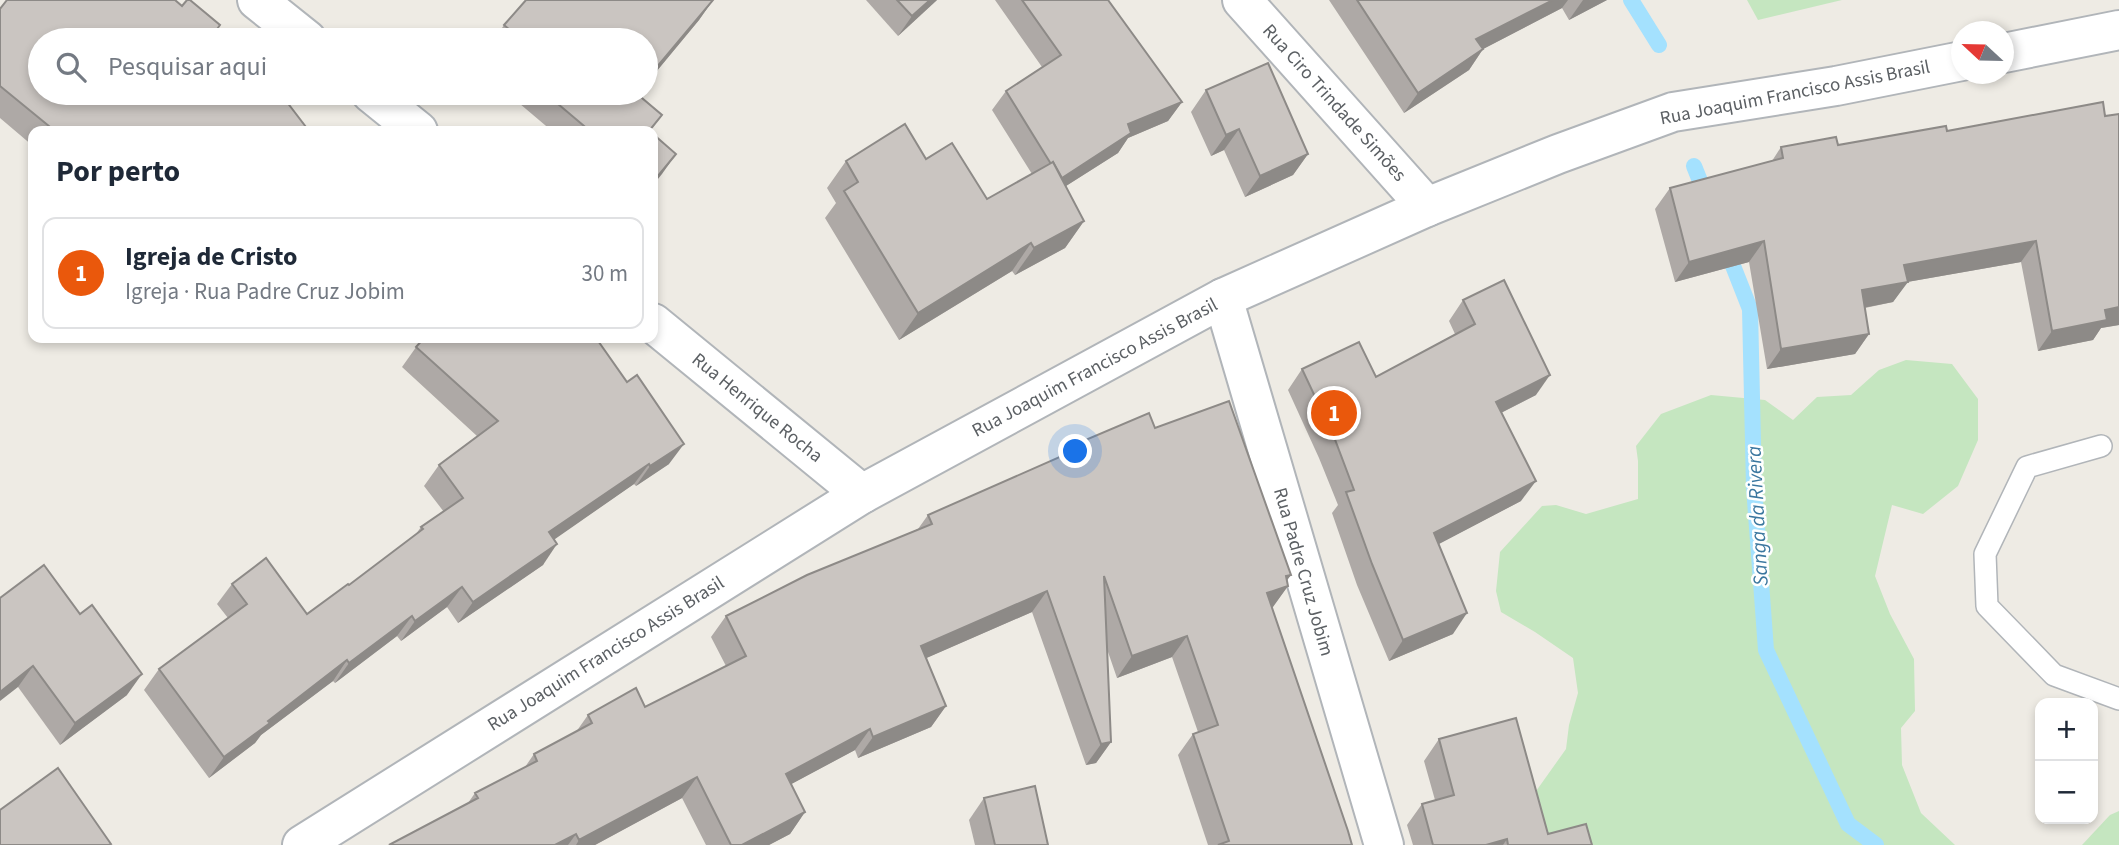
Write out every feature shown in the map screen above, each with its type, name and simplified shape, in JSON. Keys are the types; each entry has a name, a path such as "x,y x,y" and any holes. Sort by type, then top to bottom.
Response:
{"street":[{"path":"257,0 292,28"},
{"name":"Rua Ciro Trindade Simões","path":"1242,0 1427,207"},
{"path":"2014,51 2119,30"},
{"name":"Rua Joaquim Francisco Assis Brasil","path":"302,845 862,494 1223,298 1427,207 1558,154 1673,112 1836,86 1951,63"},
{"path":"386,105 412,126"},
{"name":"Rua Padre Cruz Jobim","path":"1223,298 1384,845"},
{"name":"Rua Henrique Rocha","path":"658,327 862,494"}],"lane":[{"path":"2101,446 2027,467 1985,554 1987,606 2053,675 2119,699"}],"green space":[{"path":"1747,0 1842,0 1758,20"},
{"path":"1906,360 1952,364 1978,399 1978,440 1958,486 1923,514 1892,505 1875,576 1890,614 1914,659 1915,711 1901,728 1902,765 1921,813 1955,845 1551,845 1534,794 1566,749 1578,693 1573,658 1501,612 1496,591 1500,552 1542,506 1556,505 1586,514 1638,499 1636,446 1661,414 1711,395 1765,400 1793,420 1817,397 1851,395 1879,370"},
{"path":"2119,811 2119,845 2082,845 2110,815"}],"building":[{"path":"7,0 175,0 182,6 190,0 220,25 218,28 28,28 28,105 289,105 305,126 49,126 0,86 0,9"},
{"path":"526,0 713,0 658,66 658,28 508,28 504,25"},
{"path":"897,0 930,0 912,16"},
{"path":"1022,0 1108,0 1182,102 1128,124 1131,133 1062,178 1006,91 1061,55"},
{"path":"1357,0 1553,0 1476,39 1483,49 1418,93"},
{"path":"1268,63 1308,154 1260,176 1239,129 1226,135 1206,90"},
{"path":"2103,102 2105,116 2119,114 2119,307 2105,310 2107,320 2052,331 2036,241 1904,265 1908,282 1862,290 1869,334 1781,349 1764,241 1689,262 1670,188 1783,158 1781,147 1836,137 1838,145 1946,126 1947,131"},
{"path":"559,105 650,105 662,115 653,126 584,126"},
{"path":"905,124 926,159 952,143 987,199 1053,162 1084,221 1034,248 1031,243 918,313 844,191 858,182 846,161"},
{"path":"658,138 676,154 658,176"},
{"path":"1504,280 1550,375 1496,402 1536,481 1434,533 1467,613 1403,640 1346,492 1354,490 1334,437 1302,369 1359,342 1376,377 1475,324 1463,300"},
{"path":"420,343 600,343 627,382 637,375 684,444 650,466 649,464 549,532 557,544 473,602 462,587 415,621 412,616 349,663 347,660 224,757 159,669 247,604 232,584 266,558 307,614 463,498 439,465 498,421 416,347"},
{"path":"1229,401 1291,575 1286,576 1288,586 1267,593 1352,845 1218,845 1229,841 1193,734 1218,725 1187,636 1132,656 1104,576 1111,742 1101,744 1047,591 921,646 946,706 873,737 870,729 786,774 805,812 742,845 731,845 697,777 579,840 576,834 555,845 389,845 478,798 475,793 537,761 534,754 592,723 588,715 636,688 645,707 746,656 726,616 807,575 932,524 928,515 1078,449 1076,444 1149,413 1155,428"},
{"path":"44,565 80,614 92,605 142,674 75,723 33,666 0,692 0,598"},
{"path":"1516,718 1548,834 1586,824 1592,845 1508,845 1507,839 1486,845 1433,845 1422,804 1454,795 1439,739"},
{"path":"58,768 111,844 0,845 0,810"},
{"path":"1035,786 1048,845 995,845 984,798"}],"waterway":[{"name":"Sanga da Rivera","path":"1631,0 1659,45"},
{"name":"Sanga da Rivera","path":"1694,166 1708,201"},
{"name":"Sanga da Rivera","path":"1726,248 1750,309 1754,487 1766,650 1848,824 1876,845"}],"place":[{"name":"Igreja de Cristo","path":"1334,413"}]}
